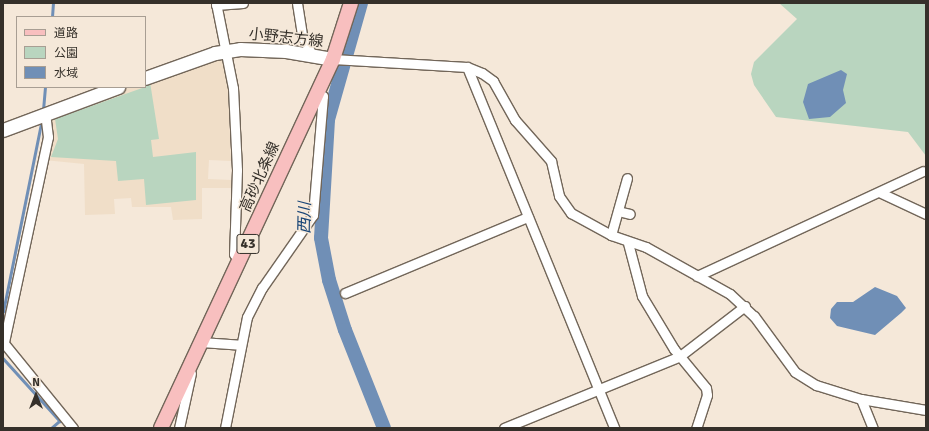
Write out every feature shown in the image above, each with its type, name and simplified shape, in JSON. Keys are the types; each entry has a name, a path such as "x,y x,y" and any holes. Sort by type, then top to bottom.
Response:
{"main road":[{"name":"高砂北条線","path":"162,428 193,358 240,262 317,92 336,59 351,3"},
{"name":"小野志方線","path":"146,78 226,51 268,50 336,59"},
{"path":"3,130 115,88"}],"street":[{"path":"240,262 234,254 236,131 226,51 216,4 243,3"},
{"path":"297,3 302,36 312,55"},
{"path":"336,59 467,67 493,81 516,120 551,162 565,208 612,236 646,247 745,306 795,372 816,385 861,399 926,410"},
{"path":"467,67 614,428"},
{"path":"225,428 240,345 247,317 262,288 313,215 323,96 317,92"},
{"path":"41,116 48,137 3,342 73,428"},
{"path":"697,276 923,171"},
{"path":"612,236 627,178"},
{"path":"880,192 926,214"},
{"path":"618,211 630,214"},
{"path":"345,293 528,217"},
{"path":"628,242 642,296 680,356 706,388 707,395 696,428"},
{"path":"504,428 680,356 745,306"},
{"path":"201,342 240,345"},
{"path":"179,428 193,358"},
{"path":"861,399 873,428"}],"shaded area":[{"path":"223,54 228,83 231,161 209,160 208,179 232,180 232,188 202,188 202,219 173,220 171,207 132,207 131,198 114,199 115,214 85,215 84,164 44,160 53,138 49,116 126,88 146,88 146,81"}],"green space":[{"path":"779,3 926,3 926,156 908,132 776,117 754,85 751,74 754,62 797,19"},
{"path":"150,82 159,139 151,140 153,157 196,152 196,200 146,205 144,179 118,181 116,161 51,157 58,139 55,119 142,88 146,88"}],"water":[{"path":"841,70 847,74 843,90 846,103 830,117 809,119 803,102 808,84"},
{"path":"875,287 897,296 906,308 875,335 837,326 830,318 831,309 837,302 853,302"}],"waterway":[{"path":"52,16 53,3"},
{"name":"西川","path":"361,3 328,120 321,238 329,280 345,330 384,428"},
{"path":"43,110 45,88"},
{"path":"3,312 42,119"},
{"path":"3,358 60,421 52,428"}]}
